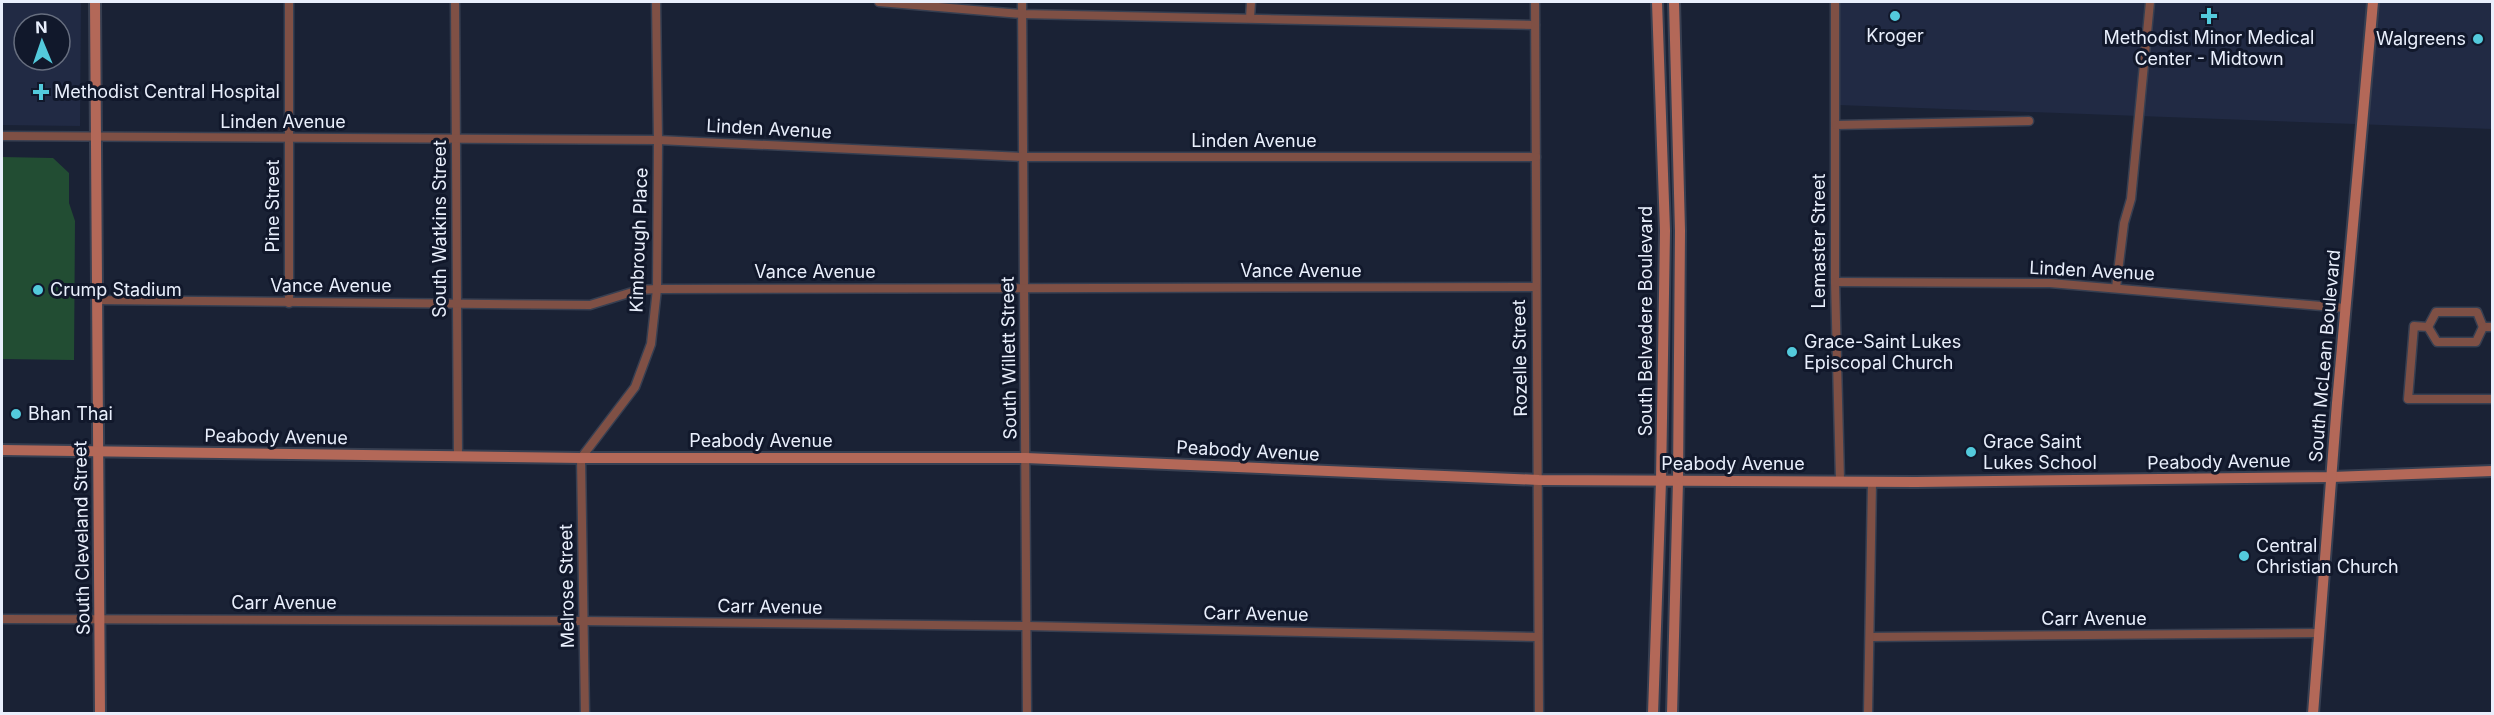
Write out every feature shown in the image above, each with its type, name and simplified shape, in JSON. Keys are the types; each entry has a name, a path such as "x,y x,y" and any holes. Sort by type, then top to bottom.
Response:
{"main road":[{"name":"South Cleveland Street","path":"95,2 100,714"},
{"name":"South Belvedere Boulevard","path":"1653,714 1661,481 1665,231 1658,2"},
{"name":"South Belvedere Boulevard","path":"1672,714 1678,481 1680,231 1674,2"},
{"name":"South McLean Boulevard","path":"2313,714 2345,308 2373,2"},
{"name":"Peabody Avenue","path":"2,450 581,458 1026,458 1539,480 1840,480 1872,482 2332,477 2493,471"},
{"path":"1653,699 1673,700"}],"street":[{"name":"Pine Street","path":"289,2 289,303"},
{"name":"South Watkins Street","path":"455,2 458,457"},
{"name":"Kimbrough Place","path":"581,458 634,387 651,344 657,289 656,2"},
{"path":"879,2 1022,14 1534,25"},
{"name":"South Willett Street","path":"1022,2 1027,714"},
{"path":"1250,18 1251,2"},
{"name":"Rozelle Street","path":"1534,2 1539,714"},
{"name":"Lemaster Street","path":"1835,2 1835,282 1840,480"},
{"path":"2116,288 2124,223 2131,199 2150,2"},
{"path":"1836,125 2029,121"},
{"name":"Linden Avenue","path":"2,136 658,140 1023,158 1536,157"},
{"name":"Linden Avenue","path":"1835,282 2050,283 2345,308"},
{"name":"Vance Avenue","path":"96,300 590,305 639,290 657,289 1536,286"},
{"path":"2436,312 2477,312 2483,327 2476,342 2437,342 2428,327 2436,312"},
{"path":"2428,327 2414,326 2408,399 2493,399"},
{"path":"2483,327 2493,327"},
{"name":"Melrose Street","path":"581,458 585,714"},
{"path":"1868,714 1872,482"},
{"name":"Carr Avenue","path":"2,619 584,621 1027,626 1538,637"},
{"name":"Carr Avenue","path":"1870,637 2320,633"}],"shaded area":[{"name":"Methodist Central Hospital","path":"2,2 81,2 80,126 2,125"},
{"path":"1838,2 2492,2 2492,129 1838,105"}],"green space":[{"name":"Crump Stadium","path":"2,157 53,158 69,173 69,203 75,221 74,360 2,359"}],"place":[{"name":"Kroger","path":"1895,16"},
{"name":"Methodist Minor Medical Center - Midtown","path":"2209,16"},
{"name":"Walgreens","path":"2478,39"},
{"name":"Methodist Central Hospital","path":"41,92"},
{"name":"Crump Stadium","path":"38,290"},
{"name":"Grace-Saint Lukes Episcopal Church","path":"1792,352"},
{"name":"Bhan Thai","path":"16,414"},
{"name":"Grace Saint Lukes School","path":"1971,452"},
{"name":"Central Christian Church","path":"2244,556"}]}
